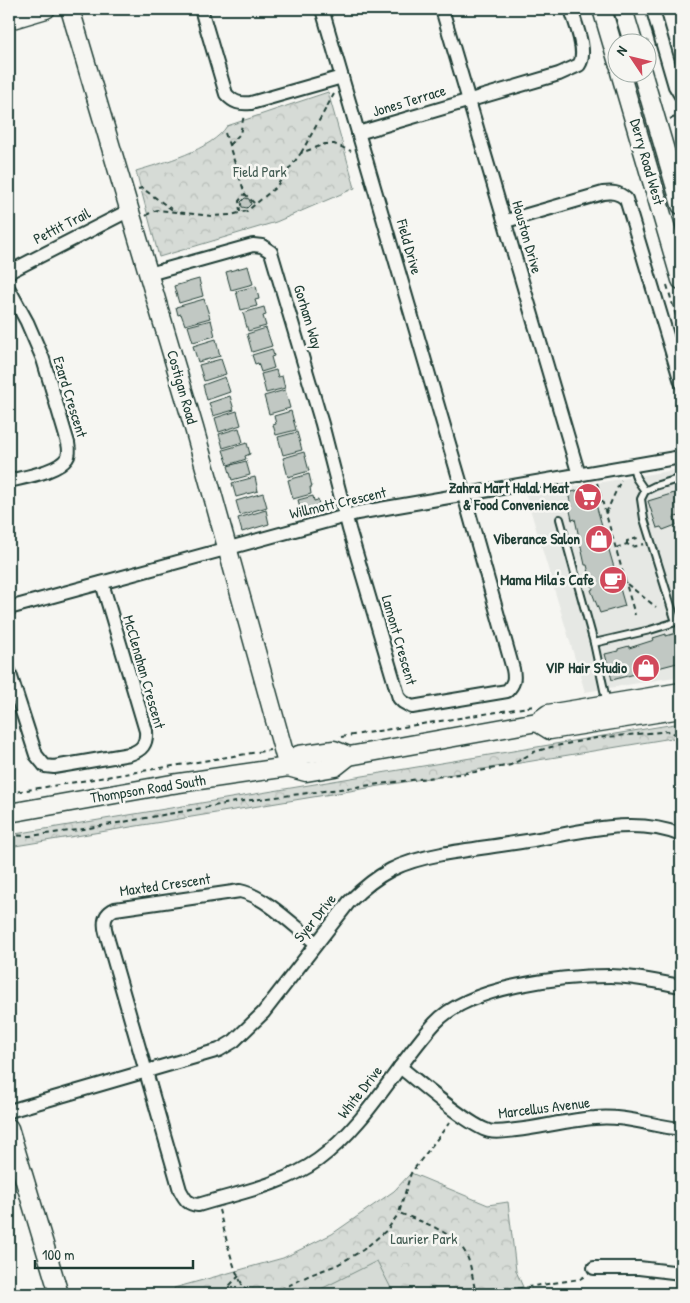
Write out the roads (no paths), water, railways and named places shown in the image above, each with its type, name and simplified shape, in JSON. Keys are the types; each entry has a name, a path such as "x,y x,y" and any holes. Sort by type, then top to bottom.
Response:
{"main road":[{"path":"9,20 46,9"},
{"name":"Costigan Road","path":"70,9 138,213 149,274 194,428 288,767"},
{"path":"602,9 609,32"},
{"path":"623,9 630,32"},
{"name":"Derry Road West","path":"623,82 681,280"},
{"name":"Derry Road West","path":"645,82 681,205"},
{"name":"Thompson Road South","path":"9,812 172,784 288,767 299,755 334,750 349,756 537,714 550,730 681,692"},
{"name":"Thompson Road South","path":"610,712 681,709"},
{"path":"9,1128 59,1294"}],"street":[{"path":"202,9 226,94 231,100 238,103 251,103 342,77"},
{"name":"Field Drive","path":"322,9 464,495"},
{"name":"Houston Drive","path":"442,9 580,475"},
{"name":"Jones Terrace","path":"358,133 559,74 579,65 583,56 571,9"},
{"path":"656,9 654,14 675,86 681,96"},
{"path":"506,221 602,193 612,192 620,194 626,199 681,382"},
{"name":"Pettit Trail","path":"9,272 138,213"},
{"name":"Gorham Way","path":"149,274 253,245 262,246 271,252 322,424 346,516"},
{"name":"Ezard Crescent","path":"9,289 27,322 42,359 69,450 67,458 60,465 50,470 9,481"},
{"name":"Willmott Crescent","path":"9,608 346,516 681,457"},
{"name":"Lamont Crescent","path":"346,516 399,698 412,707 507,691 514,684 515,676 464,495"},
{"name":"McClenahan Crescent","path":"9,671 36,755 45,766 54,767 130,754 141,748 145,744 146,731 102,583"},
{"name":"Syer Drive","path":"9,1111 219,1050 234,1041 263,1013 316,943 349,902 365,886 381,874 418,858 604,827 644,827 671,831 681,835"},
{"name":"Maxted Crescent","path":"145,1072 104,924 110,911 240,891 255,896 267,904 316,943"},
{"name":"White Drive","path":"145,1072 180,1190 190,1204 198,1205 292,1176 316,1162 343,1139 436,1022 454,1008 470,999 512,987 565,978 612,976 681,986"},
{"name":"Marcellus Avenue","path":"400,1067 457,1112 489,1131 498,1132 596,1118 637,1120 681,1129"},
{"path":"594,1268 639,1268 681,1273"}],"lane":[{"path":"633,466 636,478 645,491"},
{"path":"594,643 676,622 641,508 641,498 645,491 655,486 681,478"},
{"path":"560,519 594,643 610,712"}],"place":[{"name":"Zahra Mart Halal Meat & Food Convenience","path":"588,497"},
{"name":"Viberance Salon","path":"599,539"},
{"name":"Mama Mila's Cafe","path":"613,580"},
{"name":"VIP Hair Studio","path":"646,668"}],"park label":[{"name":"Field Park","path":"260,172"},
{"name":"Laurier Park","path":"424,1239"}]}
